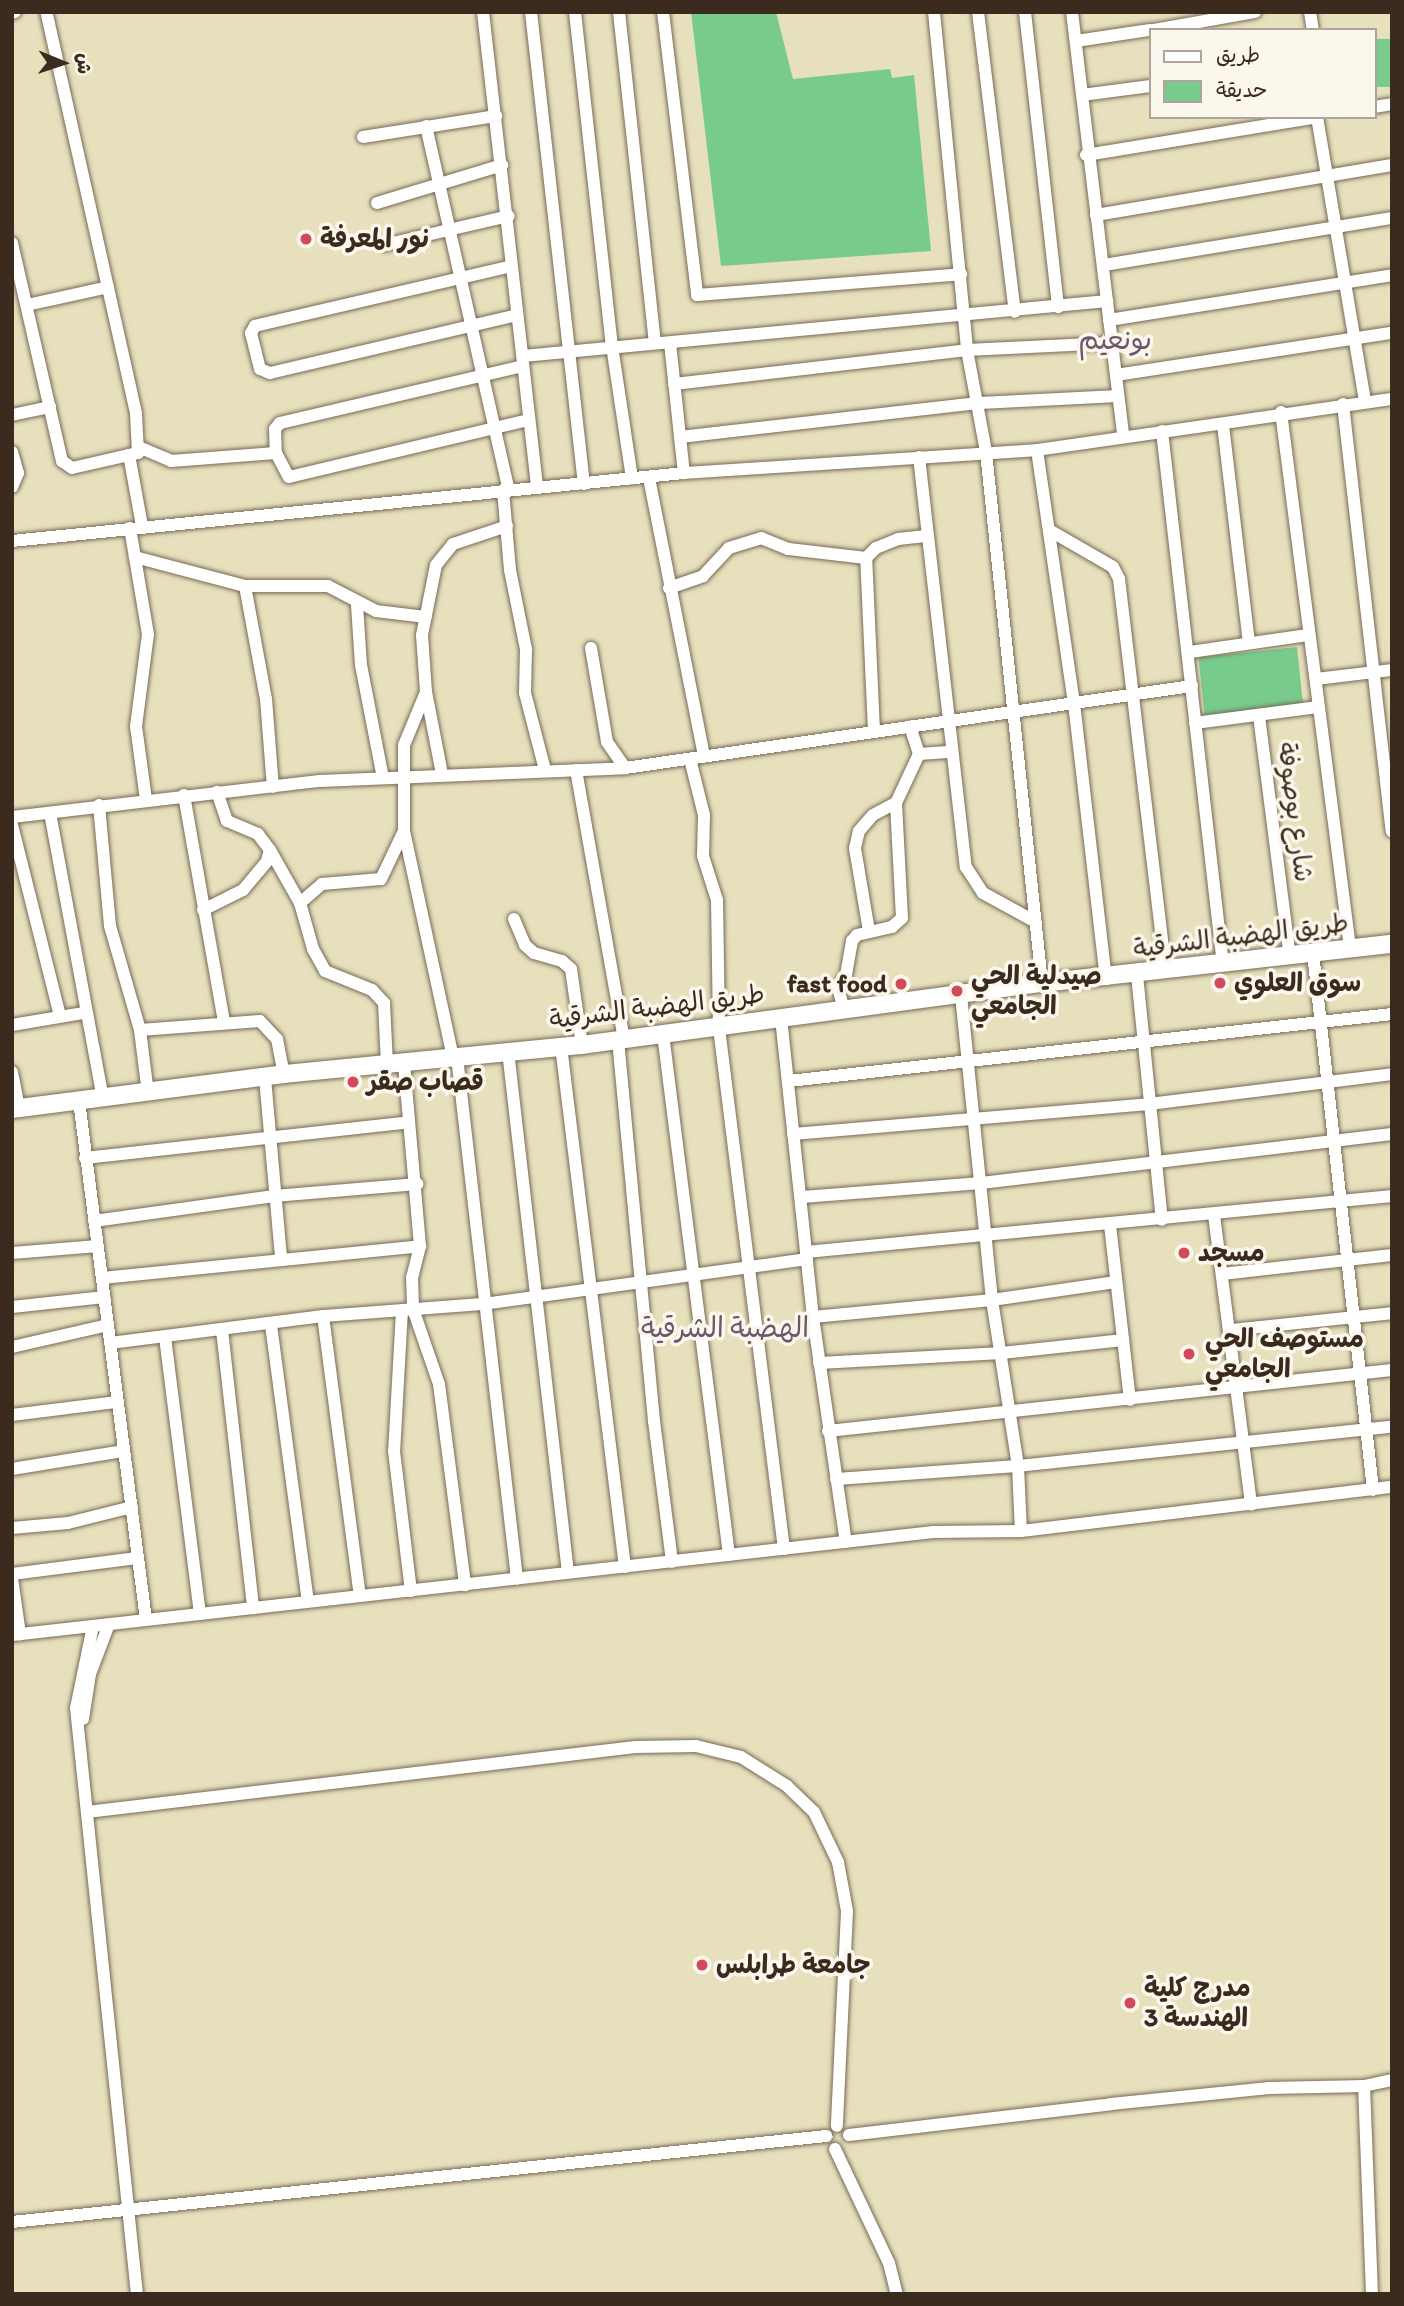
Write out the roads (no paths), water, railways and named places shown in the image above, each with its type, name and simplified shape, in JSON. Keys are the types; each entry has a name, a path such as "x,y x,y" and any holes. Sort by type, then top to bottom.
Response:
{"main road":[{"name":"طريق الهضبة الشرقية","path":"16,1109 284,1074 582,1045 1042,983 1105,979 1392,944"}],"street":[{"path":"46,12 108,287 135,451 135,557 148,634 136,726 146,800"},
{"path":"483,12 509,216 517,315 537,487"},
{"path":"531,12 584,484"},
{"path":"575,12 612,346 632,479"},
{"path":"619,12 655,341"},
{"path":"663,12 697,295 961,274"},
{"path":"934,12 967,349 980,403 986,452 1016,712 1042,983"},
{"path":"978,12 1015,312"},
{"path":"1025,12 1058,307"},
{"path":"1072,12 1086,155 1104,265 1123,435"},
{"path":"1163,28 1255,12"},
{"path":"1076,41 1148,31"},
{"path":"1082,95 1148,86"},
{"path":"363,137 496,116"},
{"path":"1086,155 1306,119"},
{"path":"1318,119 1365,401"},
{"path":"426,126 506,490 510,570 526,649 525,693 545,770"},
{"path":"377,203 438,187 502,165"},
{"path":"1096,215 1392,165"},
{"path":"384,246 509,216"},
{"path":"1104,265 1392,218"},
{"path":"12,243 50,407 67,467 135,451 171,461 276,453"},
{"path":"512,266 255,326 251,333 260,369 270,373 517,315"},
{"path":"1109,320 1392,275"},
{"path":"27,305 108,287"},
{"path":"529,421 493,427 289,477 276,453 275,429 280,423 569,351 655,341 670,343 964,314 1015,312 1107,301"},
{"path":"1116,375 1392,333"},
{"path":"670,343 684,473"},
{"path":"674,384 967,349 1112,344"},
{"path":"680,437 980,403 1118,396"},
{"path":"12,541 684,473 1037,450 1123,435 1223,425 1281,412 1392,398"},
{"path":"1343,404 1392,831"},
{"path":"12,415 50,407"},
{"path":"1281,412 1350,948"},
{"path":"1223,425 1249,642"},
{"path":"1162,431 1190,652 1195,723 1223,965"},
{"path":"1037,450 1074,703 1105,979"},
{"path":"12,452 18,473 12,487"},
{"path":"919,457 951,752 970,878 996,903 1036,922"},
{"path":"649,478 697,758 704,815 704,856 717,900 719,1028 784,1549"},
{"path":"442,774 426,692 422,635 436,565 453,544 506,526"},
{"path":"1049,530 1117,573 1166,971"},
{"path":"874,731 866,558 876,548 898,538 926,536"},
{"path":"669,587 703,576 729,548 761,538 788,549 866,558"},
{"path":"135,557 245,586 328,586 357,604 426,617"},
{"path":"245,586 266,699 273,787"},
{"path":"357,604 361,665 383,778"},
{"path":"1190,652 1308,635"},
{"path":"591,648 607,742 625,768"},
{"path":"1316,679 1392,670"},
{"path":"12,817 184,795 383,778 625,768 1192,686"},
{"path":"426,692 404,745 401,777 404,831 455,1057 517,1579"},
{"path":"1195,723 1318,707"},
{"name":"شارع بوصوفة","path":"1259,716 1290,957"},
{"path":"844,1010 838,985 846,975 852,941 869,931 892,926 902,918 897,803 919,754 910,726"},
{"path":"919,754 951,752"},
{"path":"576,770 621,1040 641,1283 672,1562"},
{"path":"217,792 227,821 258,834 270,850 300,903 313,949 324,971 372,990 384,1003 410,1122 420,1246 407,1310 394,1451 411,1591"},
{"path":"184,795 224,1022"},
{"path":"869,931 855,848 859,831 873,815 897,803"},
{"path":"99,805 110,926 140,1030 148,1093"},
{"path":"50,813 84,1013 103,1098"},
{"path":"12,825 60,1016"},
{"path":"300,903 323,884 381,879 404,831"},
{"path":"203,909 243,890 267,861 270,850"},
{"path":"514,919 524,945 534,953 562,961 571,970 582,1045"},
{"path":"1313,953 1324,1081 1373,1490"},
{"path":"1137,975 1161,1220"},
{"path":"961,995 967,1064 976,1119 992,1300 1018,1466 1021,1531"},
{"path":"12,1024 84,1013"},
{"path":"789,1081 967,1064 1392,1014"},
{"path":"781,1018 813,1317 846,1542"},
{"path":"140,1030 260,1021 273,1031 284,1074"},
{"path":"663,1034 729,1555"},
{"path":"561,1046 588,1290 625,1567"},
{"path":"508,1051 568,1573"},
{"path":"12,1072 16,1109"},
{"path":"793,1134 1149,1104 1392,1074"},
{"path":"265,1078 281,1258"},
{"path":"79,1101 146,1620"},
{"path":"85,1158 410,1122"},
{"path":"802,1197 981,1183 1392,1134"},
{"path":"94,1221 274,1196 417,1184"},
{"path":"110,1343 271,1325 323,1316 483,1304 751,1268 806,1256 1392,1196"},
{"path":"1214,1215 1231,1330 1242,1445 1251,1505"},
{"path":"1110,1225 1130,1400"},
{"path":"12,1253 98,1246"},
{"path":"102,1278 420,1246"},
{"path":"1222,1274 1392,1255"},
{"path":"813,1317 992,1300 1116,1282"},
{"path":"12,1307 104,1297"},
{"path":"407,1310 439,1384 465,1585"},
{"path":"1231,1330 1392,1314"},
{"path":"323,1316 360,1596"},
{"path":"12,1347 108,1325"},
{"path":"271,1325 307,1602"},
{"path":"222,1330 253,1608"},
{"path":"165,1337 200,1614"},
{"path":"819,1363 1002,1353 1123,1340"},
{"path":"828,1431 1237,1390 1392,1370"},
{"path":"12,1415 117,1402"},
{"path":"836,1479 1018,1466 1242,1445 1392,1427"},
{"path":"12,1469 123,1451"},
{"path":"137,1558 12,1576 16,1635 933,1532 1021,1531 1392,1487"},
{"path":"12,1528 68,1523 132,1507"},
{"path":"79,1744 90,1674 109,1624"},
{"path":"93,1626 76,1708 137,2294"},
{"path":"12,2221 826,2136 837,2126 847,1911 838,1862 814,1812 787,1786 741,1757 696,1746 635,1747 87,1812"},
{"path":"837,2126 849,2135 1269,2088 1364,2086 1392,2080"},
{"path":"1364,2086 1372,2294"},
{"path":"835,2149 848,2144 849,2135"},
{"path":"826,2136 835,2149 889,2263 897,2294"}],"place":[{"name":"نور المعرفة","path":"306,239"},
{"name":"سوق العلوي","path":"1220,983"},
{"name":"fast food","path":"901,984"},
{"name":"صيدلية الحي الجامعي","path":"957,991"},
{"name":"قصاب صقر","path":"353,1082"},
{"name":"مسجد","path":"1184,1253"},
{"name":"مستوصف الحي الجامعي","path":"1189,1354"},
{"name":"جامعة طرابلس","path":"702,1965"},
{"name":"مدرج كلية الهندسة 3","path":"1130,2003"}],"district":[{"name":"بونعيم","path":"1115,339"},
{"name":"الهضبة الشرقية","path":"725,1327"}]}
